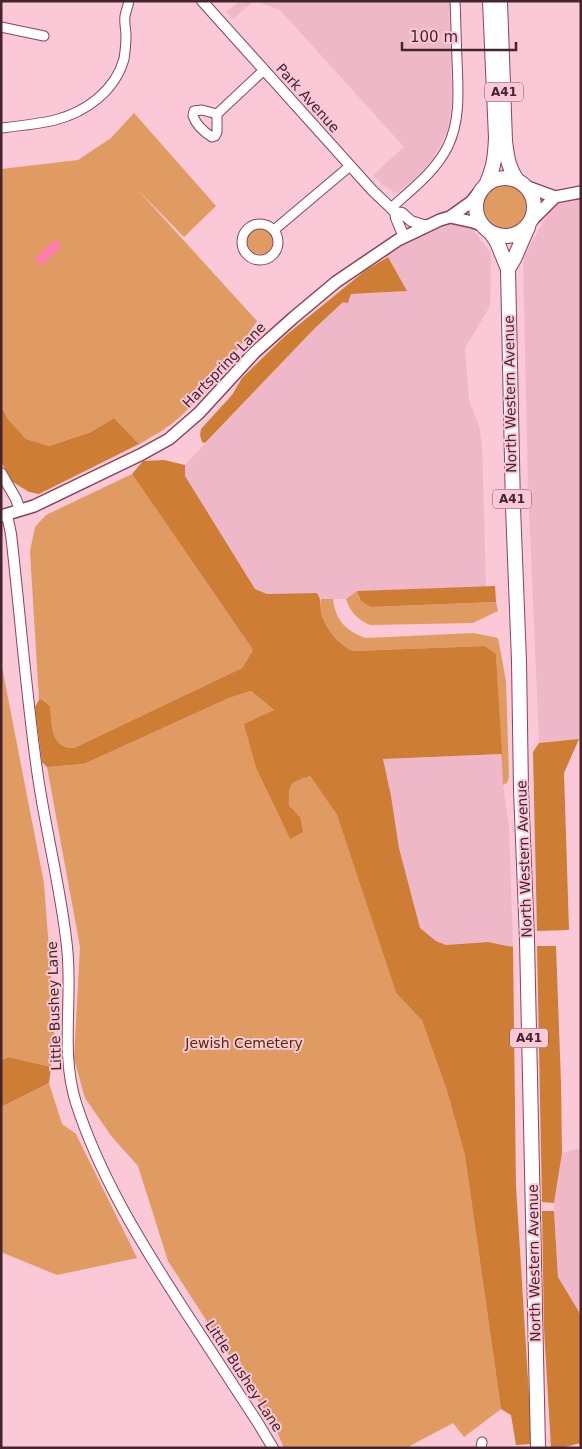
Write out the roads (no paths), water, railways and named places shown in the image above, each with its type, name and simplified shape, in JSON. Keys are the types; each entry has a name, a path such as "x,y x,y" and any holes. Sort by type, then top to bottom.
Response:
{"highway":[{"name":"A41","path":"483,188 493,169 496,147 490,1"},
{"name":"A41","path":"500,1 505,141 508,162 512,172 521,183"},
{"path":"500,178 509,178 521,183 533,197 534,213 530,222 524,229 510,236 501,236 487,229 477,216 476,210 476,203 483,188 492,180 500,178"},
{"name":"North Western Avenue","path":"508,269 514,260 530,222"},
{"name":"North Western Avenue","path":"487,229 497,242 508,269 513,516 527,939 538,1448"}],"main road":[{"path":"521,183 555,197 581,192"},
{"name":"Hartspring Lane","path":"4,516 34,506 169,439 199,413 254,353 336,282 389,245 450,217 471,202 483,188"},
{"path":"530,222 555,197"},
{"path":"450,217 473,222 487,229"}],"street":[{"path":"1,128 53,121 69,116 94,102 104,93 113,83 124,57 125,17 129,1"},
{"name":"Park Avenue","path":"202,1 372,190 393,210 402,213 417,224 428,226"},
{"path":"393,210 434,167 448,147 455,127 458,80 455,1"},
{"path":"1,27 44,36"},
{"path":"216,114 264,70"},
{"path":"274,230 350,166"},
{"name":"Park Avenue","path":"393,210 404,237"},
{"path":"263,223 269,225 274,230 279,239 273,255 268,258 256,259 246,252 243,247 243,236 251,226 263,223"},
{"path":"1,473 14,495 20,510"},
{"name":"Little Bushey Lane","path":"4,516 11,534 37,771 68,948 68,1057 71,1087 93,1148 130,1222 151,1258 273,1448"}],"park label":[{"name":"Jewish Cemetery","path":"244,1043"}]}
